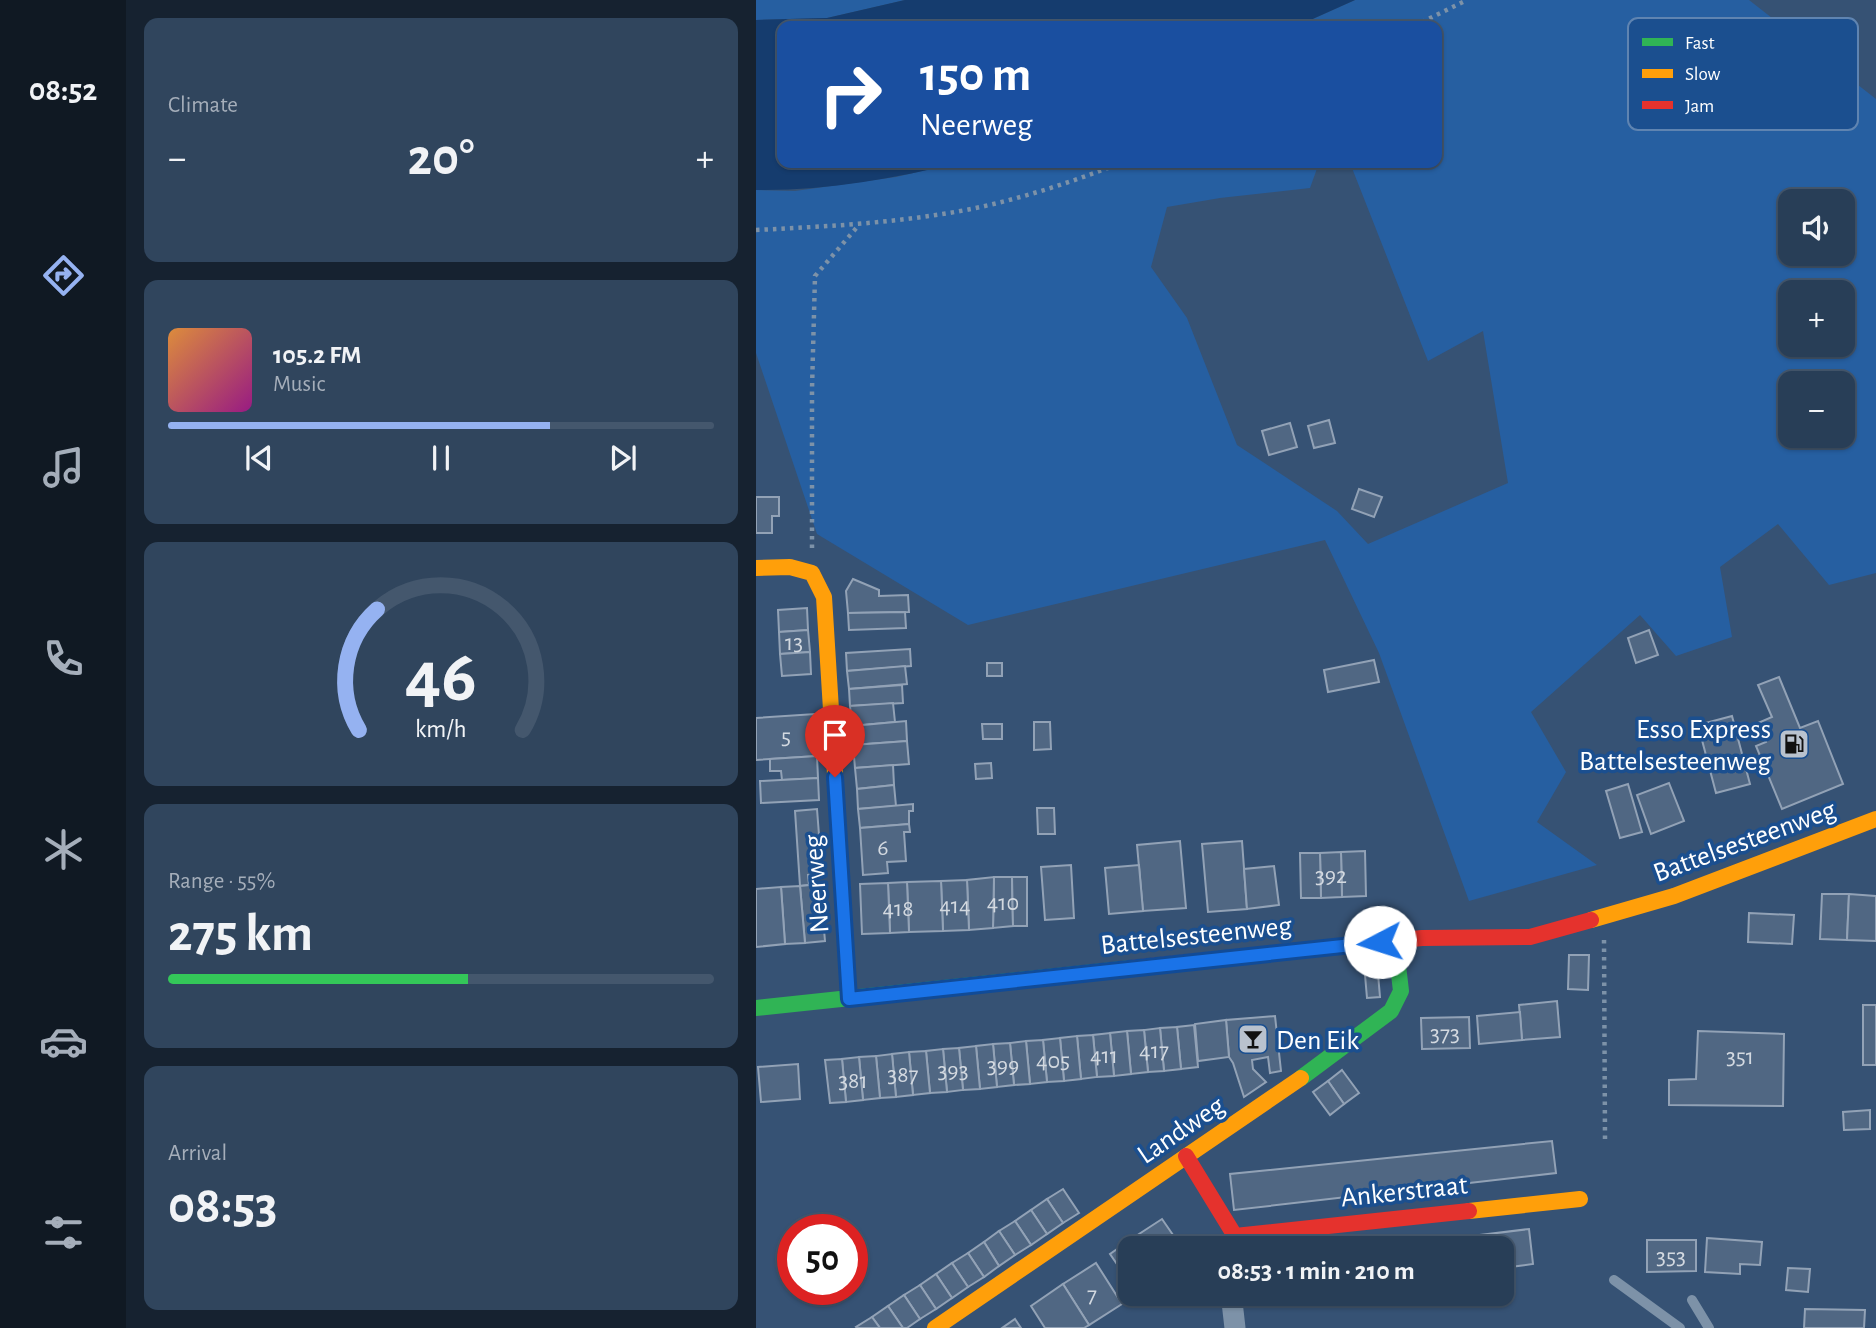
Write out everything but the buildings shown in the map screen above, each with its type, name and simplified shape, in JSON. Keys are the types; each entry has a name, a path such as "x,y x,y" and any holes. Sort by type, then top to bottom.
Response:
{"street":[{"path":"756,568 790,567 813,573"},
{"name":"Neerweg","path":"813,573 824,597 849,999"},
{"name":"Battelsesteenweg","path":"756,1008 1395,940 1530,937 1674,896 1876,819"},
{"name":"Landweg","path":"936,1328 1322,1065 1391,1012 1401,991 1395,940"},
{"name":"Ankerstraat","path":"1186,1156 1229,1236"},
{"name":"Ankerstraat","path":"1281,1236 1580,1199"},
{"path":"1233,1306 1236,1328"}],"lane":[{"path":"1614,1280 1680,1328"},
{"path":"1692,1300 1709,1328"}],"path":[{"path":"1424,21 1467,0"},
{"path":"756,230 859,225 939,215 1013,200 1108,168"},
{"path":"813,573 812,389 816,276 859,225"},
{"path":"1604,916 1605,1139"}],"shaded area":[{"path":"756,0 905,0 827,18 756,20"},
{"path":"905,0 1355,0 1308,21 777,21 777,168 935,168 858,183 756,190 756,20 827,18"},
{"path":"1355,0 1749,0 1772,18 1628,18 1628,130 1858,130 1858,85 1876,99 1876,573 1829,585 1778,524 1720,567 1732,637 1676,656 1640,615 1531,712 1566,772 1537,822 1597,865 1469,901 1379,653 1325,540 968,625 817,534 756,353 756,190 795,191 896,177 935,168 1317,168 1310,188 1167,207 1151,267 1187,318 1237,445 1337,511 1368,544 1508,483 1483,331 1428,361 1352,168 1442,168 1442,21 1308,21"}],"traffic: fast":[{"path":"1301,1078 1391,1011 1401,991 1395,940"},
{"path":"756,1008 1132,968"}],"traffic: slow":[{"path":"756,568 790,567 812,573 824,597 849,999"},
{"path":"1591,920 1674,896 1876,819"},
{"path":"935,1328 1301,1078"},
{"path":"1469,1211 1580,1199"}],"traffic: jam":[{"path":"1132,968 1422,938 1530,937 1591,920"},
{"path":"1186,1156 1235,1236 1469,1211"}],"place":[{"name":"Esso Express Battelsesteenweg","path":"1794,744"},
{"name":"Den Eik","path":"1253,1039"}],"route":[{"path":"835,777 849,999 1380,942"}]}
